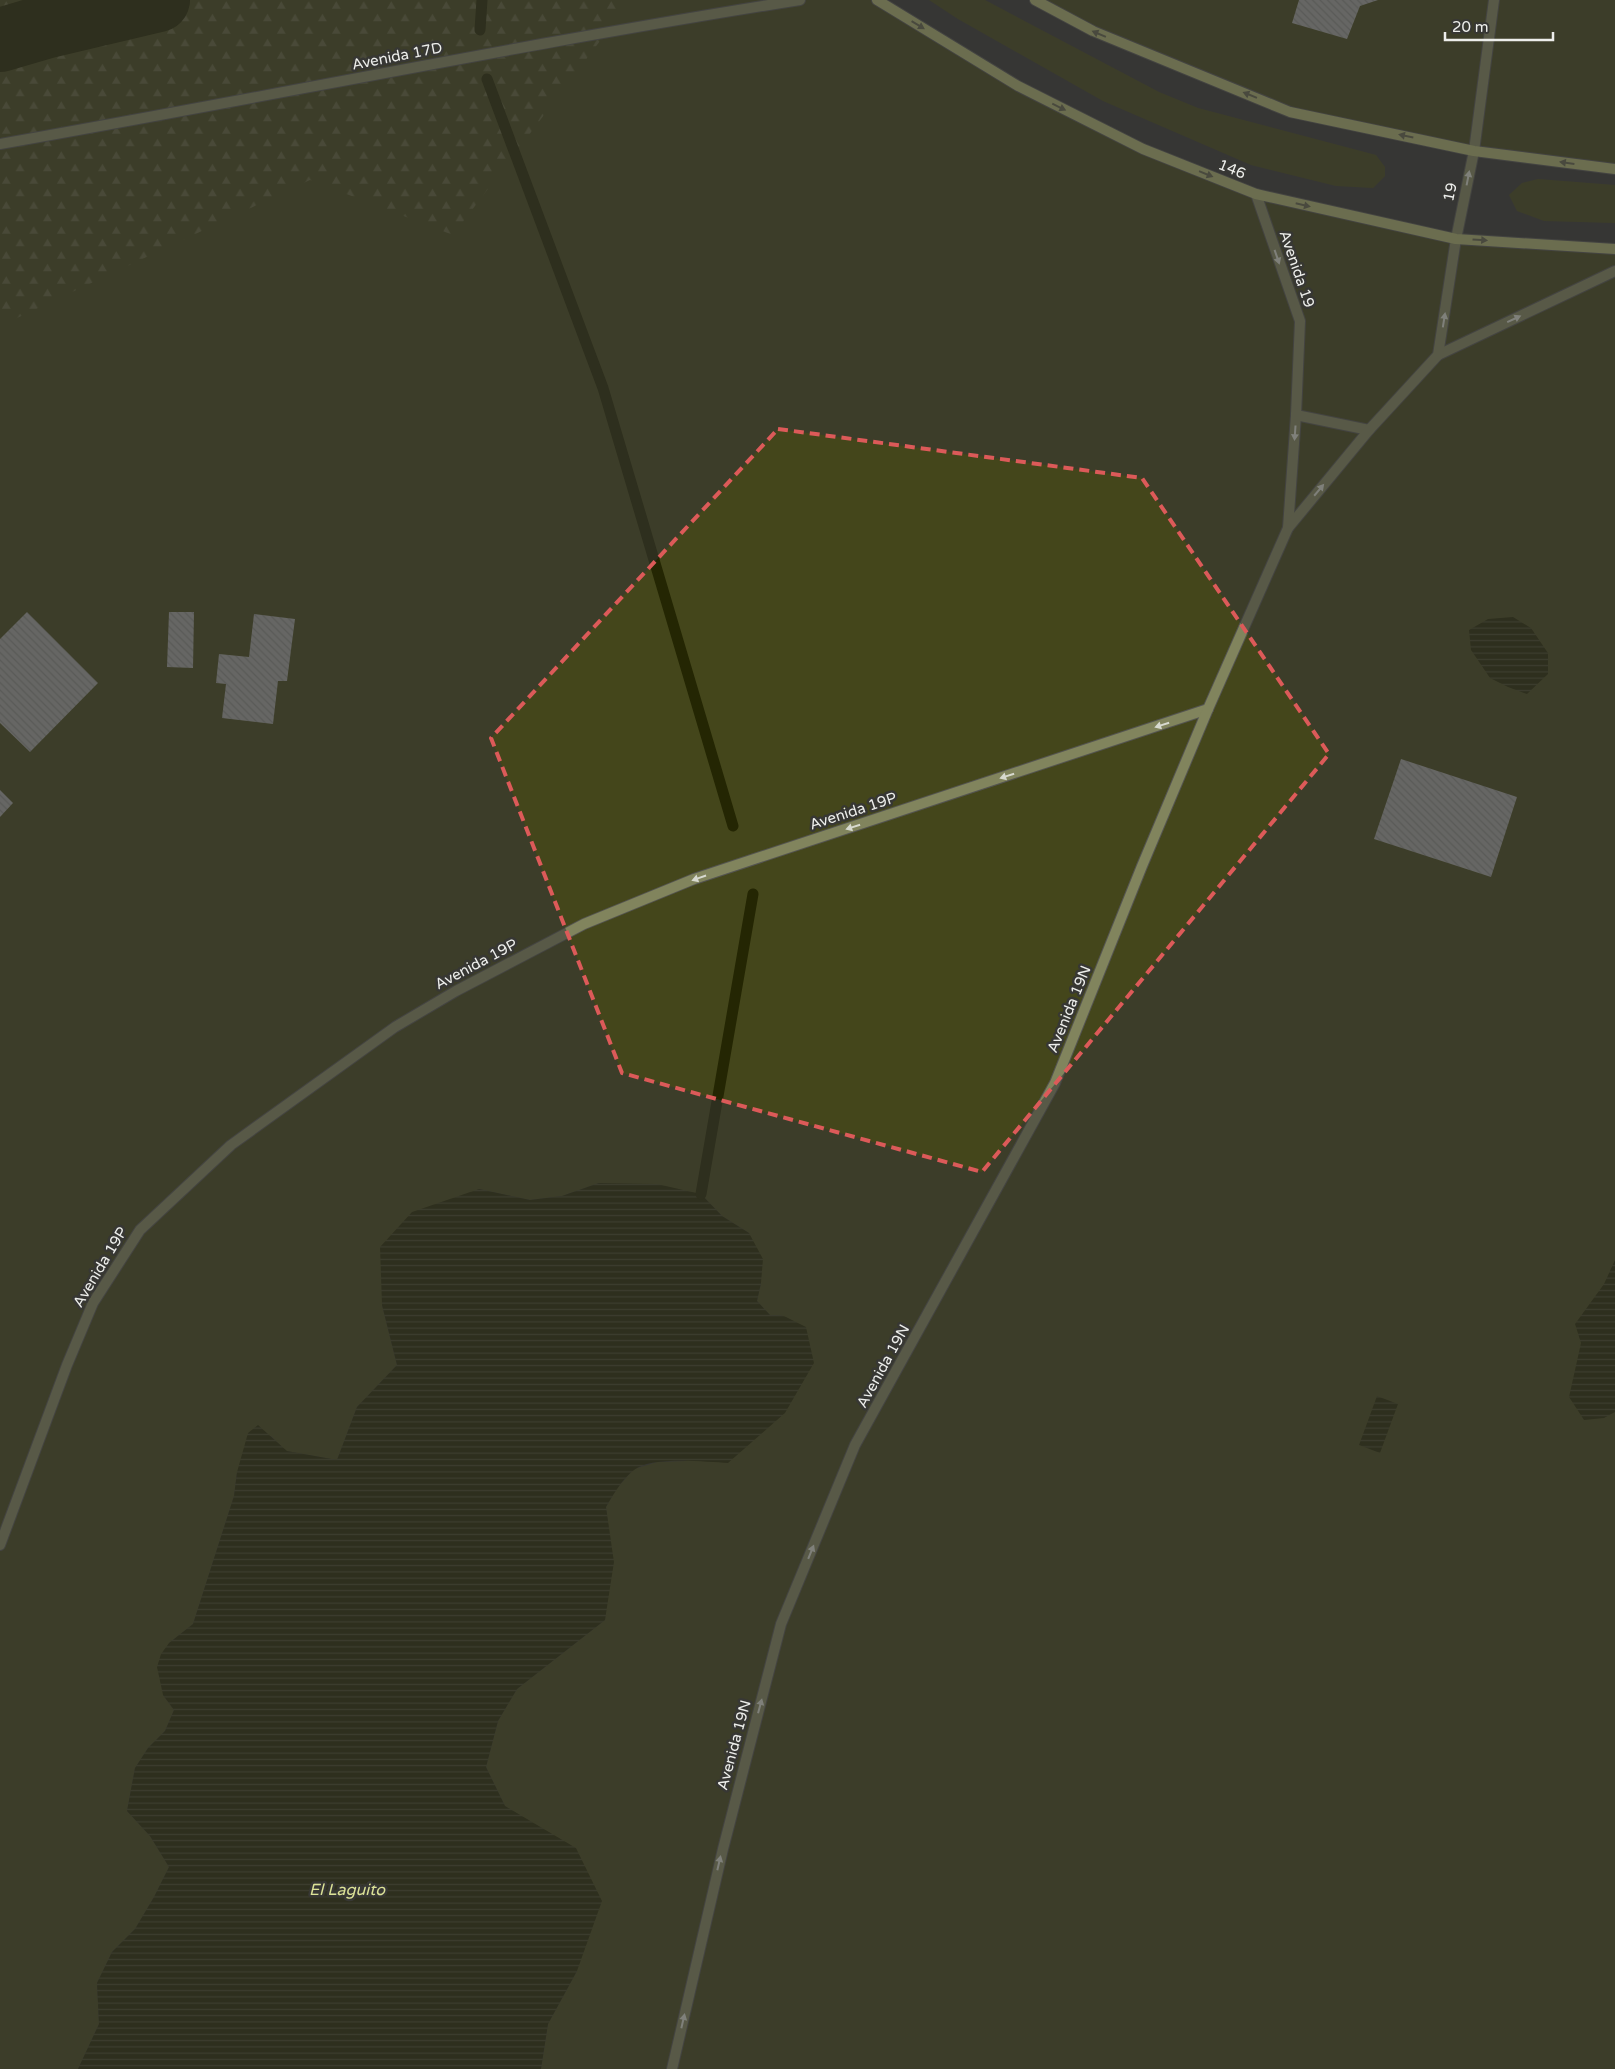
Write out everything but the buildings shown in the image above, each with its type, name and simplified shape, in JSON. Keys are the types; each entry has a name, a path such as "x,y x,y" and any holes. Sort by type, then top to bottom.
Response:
{"main road":[{"name":"146","path":"877,0 1018,86 1143,149 1256,194 1456,239 1615,249"},
{"path":"1036,0 1092,31 1290,112 1474,151 1615,169"}],"street":[{"name":"Avenida 17D","path":"0,144 206,108 650,24 800,0"},
{"path":"1474,151 1494,0"},
{"name":"19","path":"1456,239 1474,151"},
{"name":"Avenida 19","path":"1256,194 1300,321 1288,528"},
{"path":"1438,355 1456,239"},
{"name":"Avenida 19","path":"1208,709 1288,528 1369,430 1438,355 1615,271"},
{"path":"1296,415 1369,430"},
{"name":"Avenida 19P","path":"0,1545 67,1365 94,1303 140,1230 231,1145 395,1027 456,991 584,924 694,879 1208,709"},
{"name":"Avenida 19N","path":"672,2069 723,1849 781,1624 855,1445 1055,1084 1142,866 1208,709"}],"highlighted area":[{"path":"778,429 1142,478 1329,754 982,1172 622,1073 491,738"}],"green space":[{"path":"0,0 631,0 453,235 310,180 0,326"},
{"path":"246,0 877,0 1018,86 1143,149 1256,194 1456,239 1615,249 1615,2069 541,2069 548,2024 577,1971 536,1826 505,1806 486,1767 498,1721 517,1689 605,1620 609,1533 606,1507 617,1488 634,1469 657,1462 686,1461 784,1316 770,1315 757,1301 761,1283 749,1233 722,1216 701,1194 599,1183 562,1196 530,1200 479,1189 382,1305 397,1365 357,1407 337,1460 286,1451 271,1436 237,1472 234,1496 193,1624 169,1643 163,1695 174,1710 165,1731 148,1748 135,1768 127,1811 150,1836 169,1867 135,1929 112,1952 97,1983 99,2024 78,2069 0,2069 0,61"},
{"path":"929,0 985,0 1159,92 1198,108 1376,155 1385,167 1385,176 1373,188 1336,186 1251,165 1103,101 958,19"},
{"path":"1035,0 1615,0 1615,169 1473,151 1290,112 1093,31"},
{"path":"1538,179 1615,185 1615,223 1544,221 1517,211 1509,195 1522,183"}],"water":[{"path":"1513,617 1531,628 1548,653 1548,674 1527,694 1490,678 1471,650 1469,630 1488,619"},
{"name":"El Laguito","path":"599,1183 657,1184 701,1194 722,1216 749,1233 763,1259 757,1301 770,1315 784,1316 806,1327 814,1363 785,1413 728,1463 666,1461 653,1463 634,1470 618,1487 606,1507 614,1562 605,1620 517,1689 498,1721 486,1767 505,1806 576,1848 602,1901 577,1971 548,2024 541,2069 78,2069 99,2024 97,1983 112,1952 135,1929 169,1867 150,1836 127,1811 135,1768 148,1748 165,1731 174,1710 163,1695 157,1667 161,1654 169,1643 193,1624 234,1496 237,1472 248,1433 258,1425 287,1451 337,1460 357,1407 397,1365 382,1305 380,1247 412,1212 479,1189 530,1200 562,1196"},
{"path":"1615,1260 1615,1412 1604,1418 1584,1420 1569,1397 1581,1343 1575,1324 1604,1284"},
{"path":"1377,1396 1398,1404 1380,1453 1359,1445"}],"waterway":[{"path":"0,40 48,26 158,0"},
{"path":"480,30 482,0"},
{"path":"487,79 603,388 733,826"},
{"path":"701,1194 753,894"}]}
